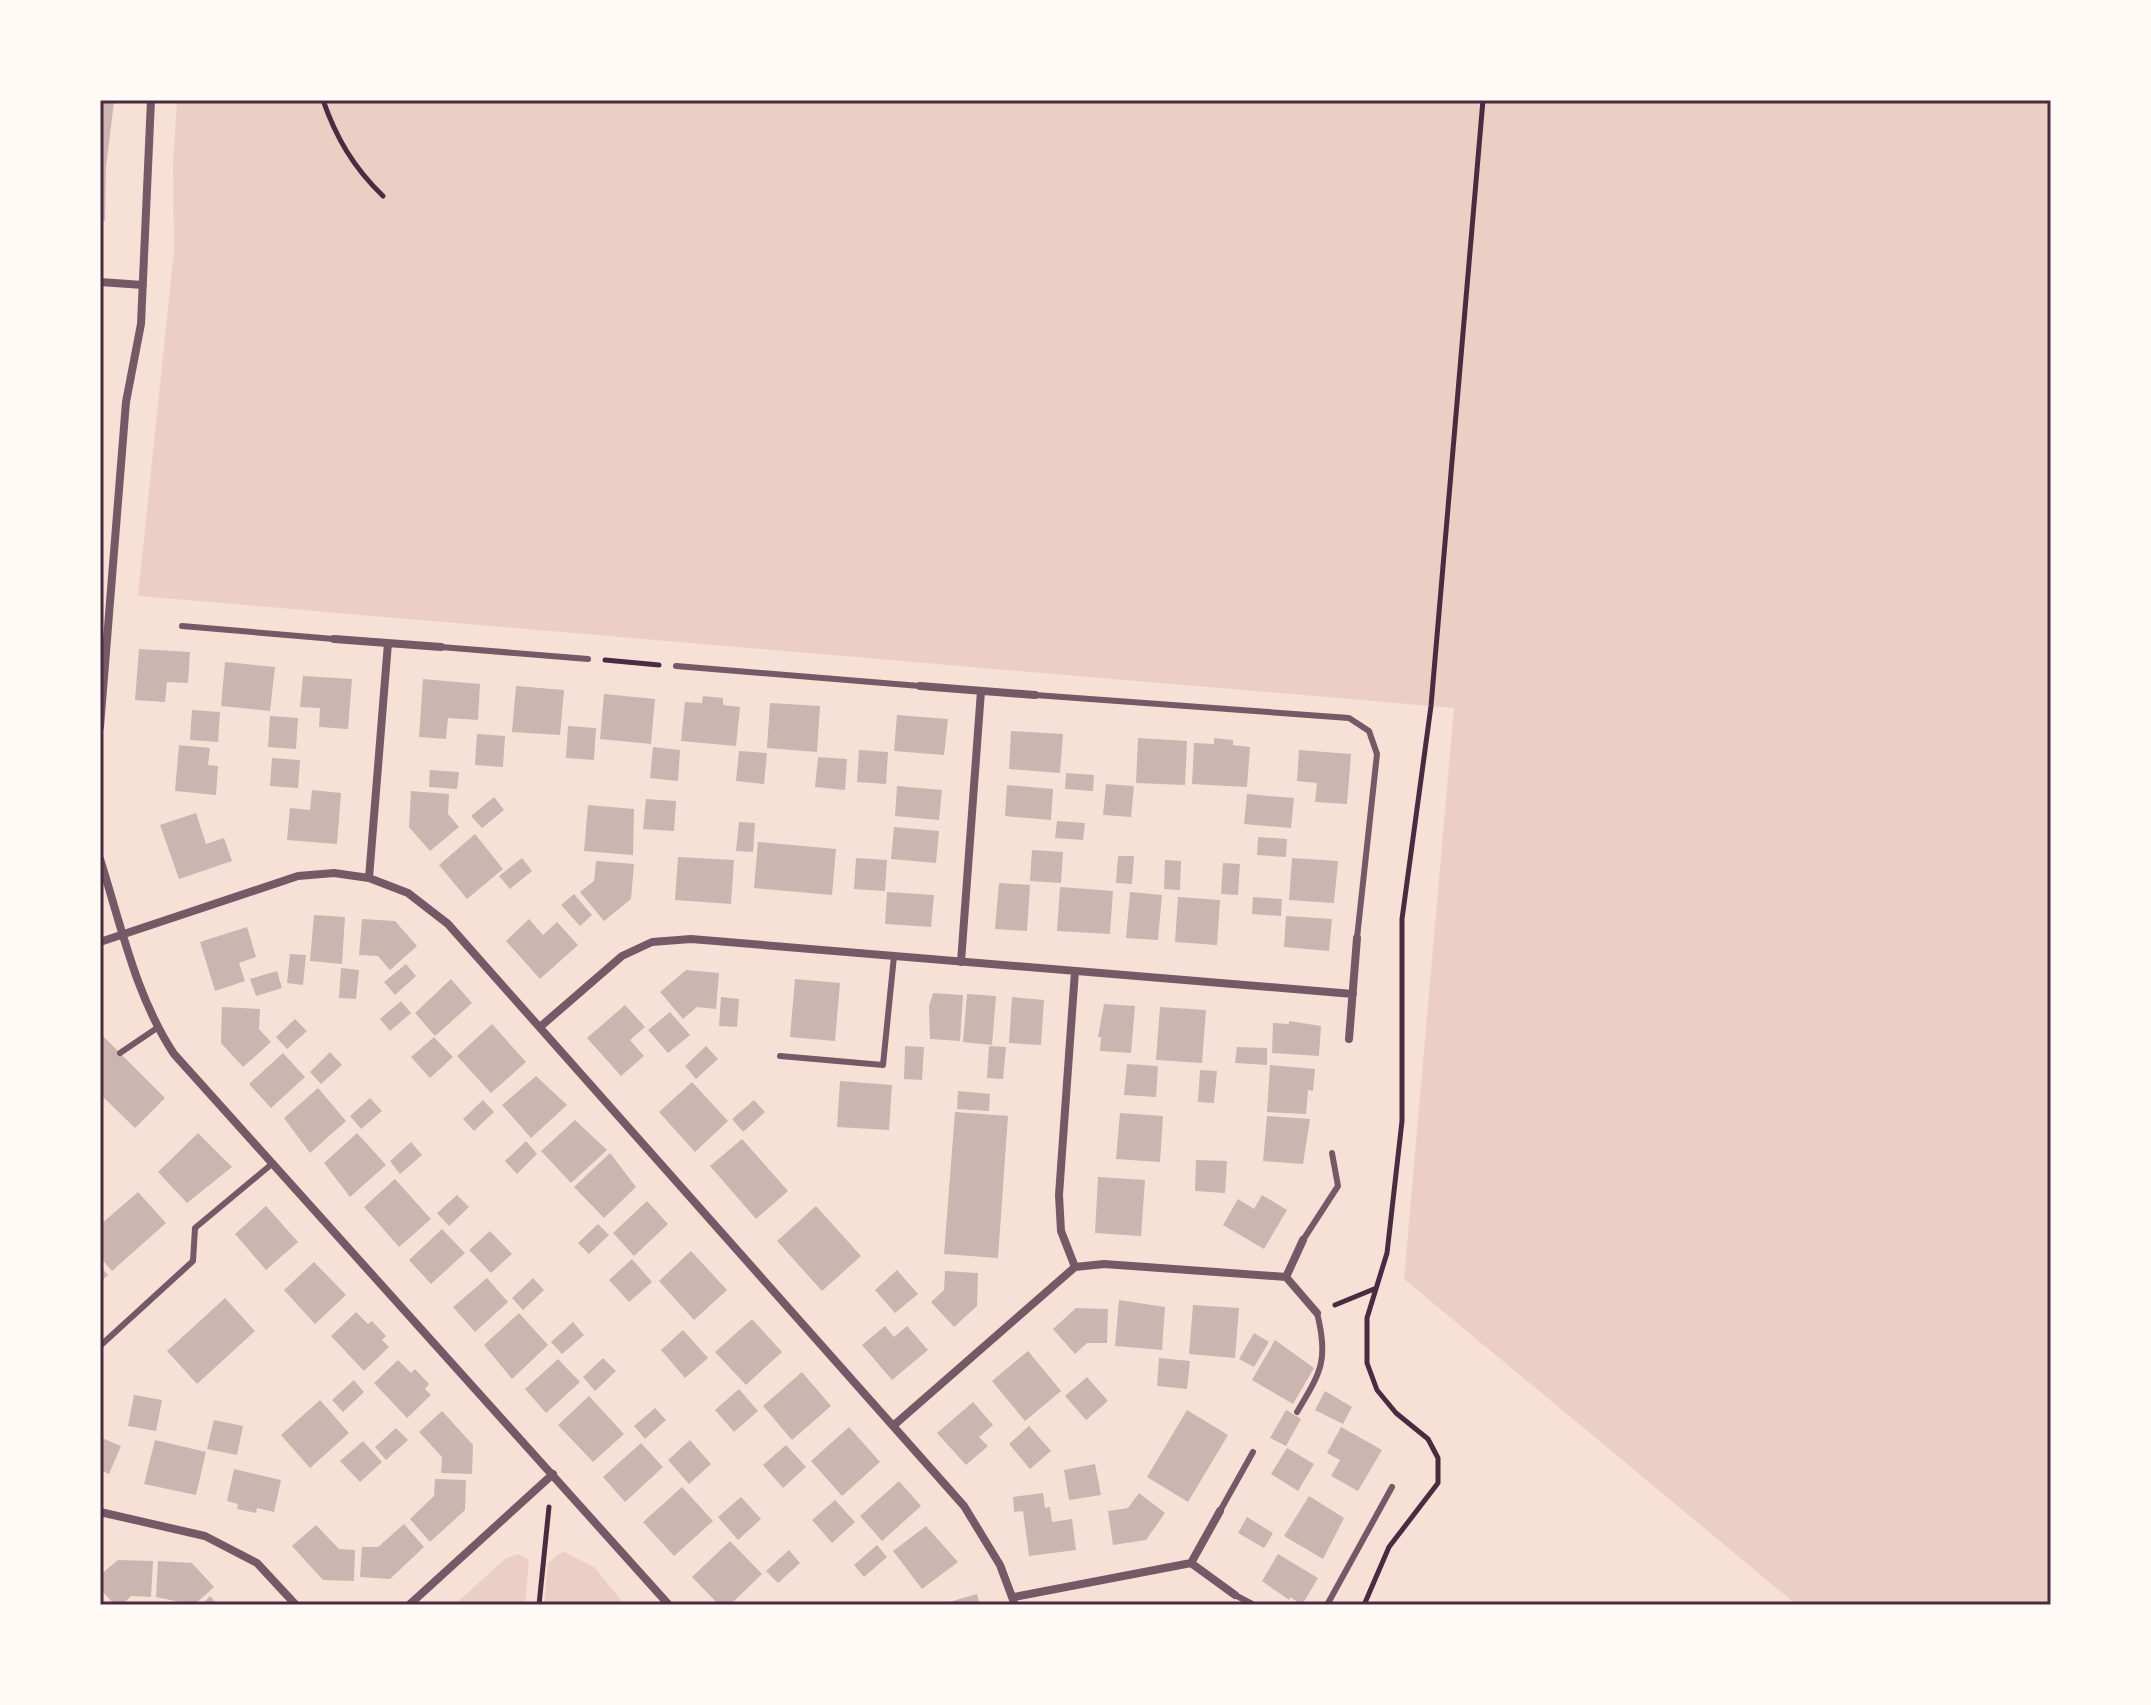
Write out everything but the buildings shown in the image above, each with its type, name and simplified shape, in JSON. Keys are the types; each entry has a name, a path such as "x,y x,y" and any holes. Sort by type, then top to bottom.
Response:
{"street":[{"path":"100,727 126,402 141,324 145,170 151,100"},
{"path":"100,282 143,285"},
{"path":"334,639 441,647"},
{"path":"369,878 388,643"},
{"path":"920,686 1035,695"},
{"path":"961,962 981,691"},
{"path":"100,859 157,1028 174,1054 669,1605"},
{"path":"100,942 298,876 334,873 369,878 408,893 448,924 964,1506 1000,1565 1014,1601 1191,1563 1235,1595"},
{"path":"1349,1039 1357,938"},
{"path":"540,1027 622,956 652,942 691,939 1353,994"},
{"path":"1075,971 1059,1195 1061,1231 1075,1267"},
{"path":"1286,1277 1303,1240"},
{"path":"893,1426 1075,1267 1104,1264 1286,1277 1317,1313"},
{"path":"409,1605 553,1474"},
{"path":"1191,1563 1220,1511"},
{"path":"100,1512 205,1536 257,1563 296,1605"}],"lane":[{"path":"182,626 334,639"},
{"path":"441,647 588,659"},
{"path":"676,666 920,686"},
{"path":"1035,695 1349,718 1369,731 1377,754 1357,938"},
{"path":"780,1056 883,1065 894,956"},
{"path":"120,1053 157,1028"},
{"path":"1303,1240 1338,1186 1332,1153"},
{"path":"100,1346 193,1261 195,1228 273,1163"},
{"path":"1297,1412 1322,1369 1325,1343 1317,1313"},
{"path":"1220,1511 1253,1452"},
{"path":"1327,1605 1392,1487"},
{"path":"1235,1595 1254,1605"}],"path":[{"path":"323,100 333,129 358,172 383,196"},
{"path":"1364,1605 1389,1547 1438,1483 1438,1458 1428,1439 1396,1413 1377,1390 1367,1363 1367,1318 1387,1253 1402,1121 1402,919 1431,706 1483,100"},
{"path":"588,659 676,666"},
{"path":"1317,1313 1375,1288"},
{"path":"539,1605 553,1474"}],"shaded area":[{"path":"177,100 2051,100 2051,1605 1797,1605 1404,1279 1454,708 138,596 174,250 173,161"},
{"path":"563,1551 594,1567 625,1605 544,1605 548,1563"},
{"path":"518,1554 529,1560 525,1605 454,1605 505,1559"}]}
